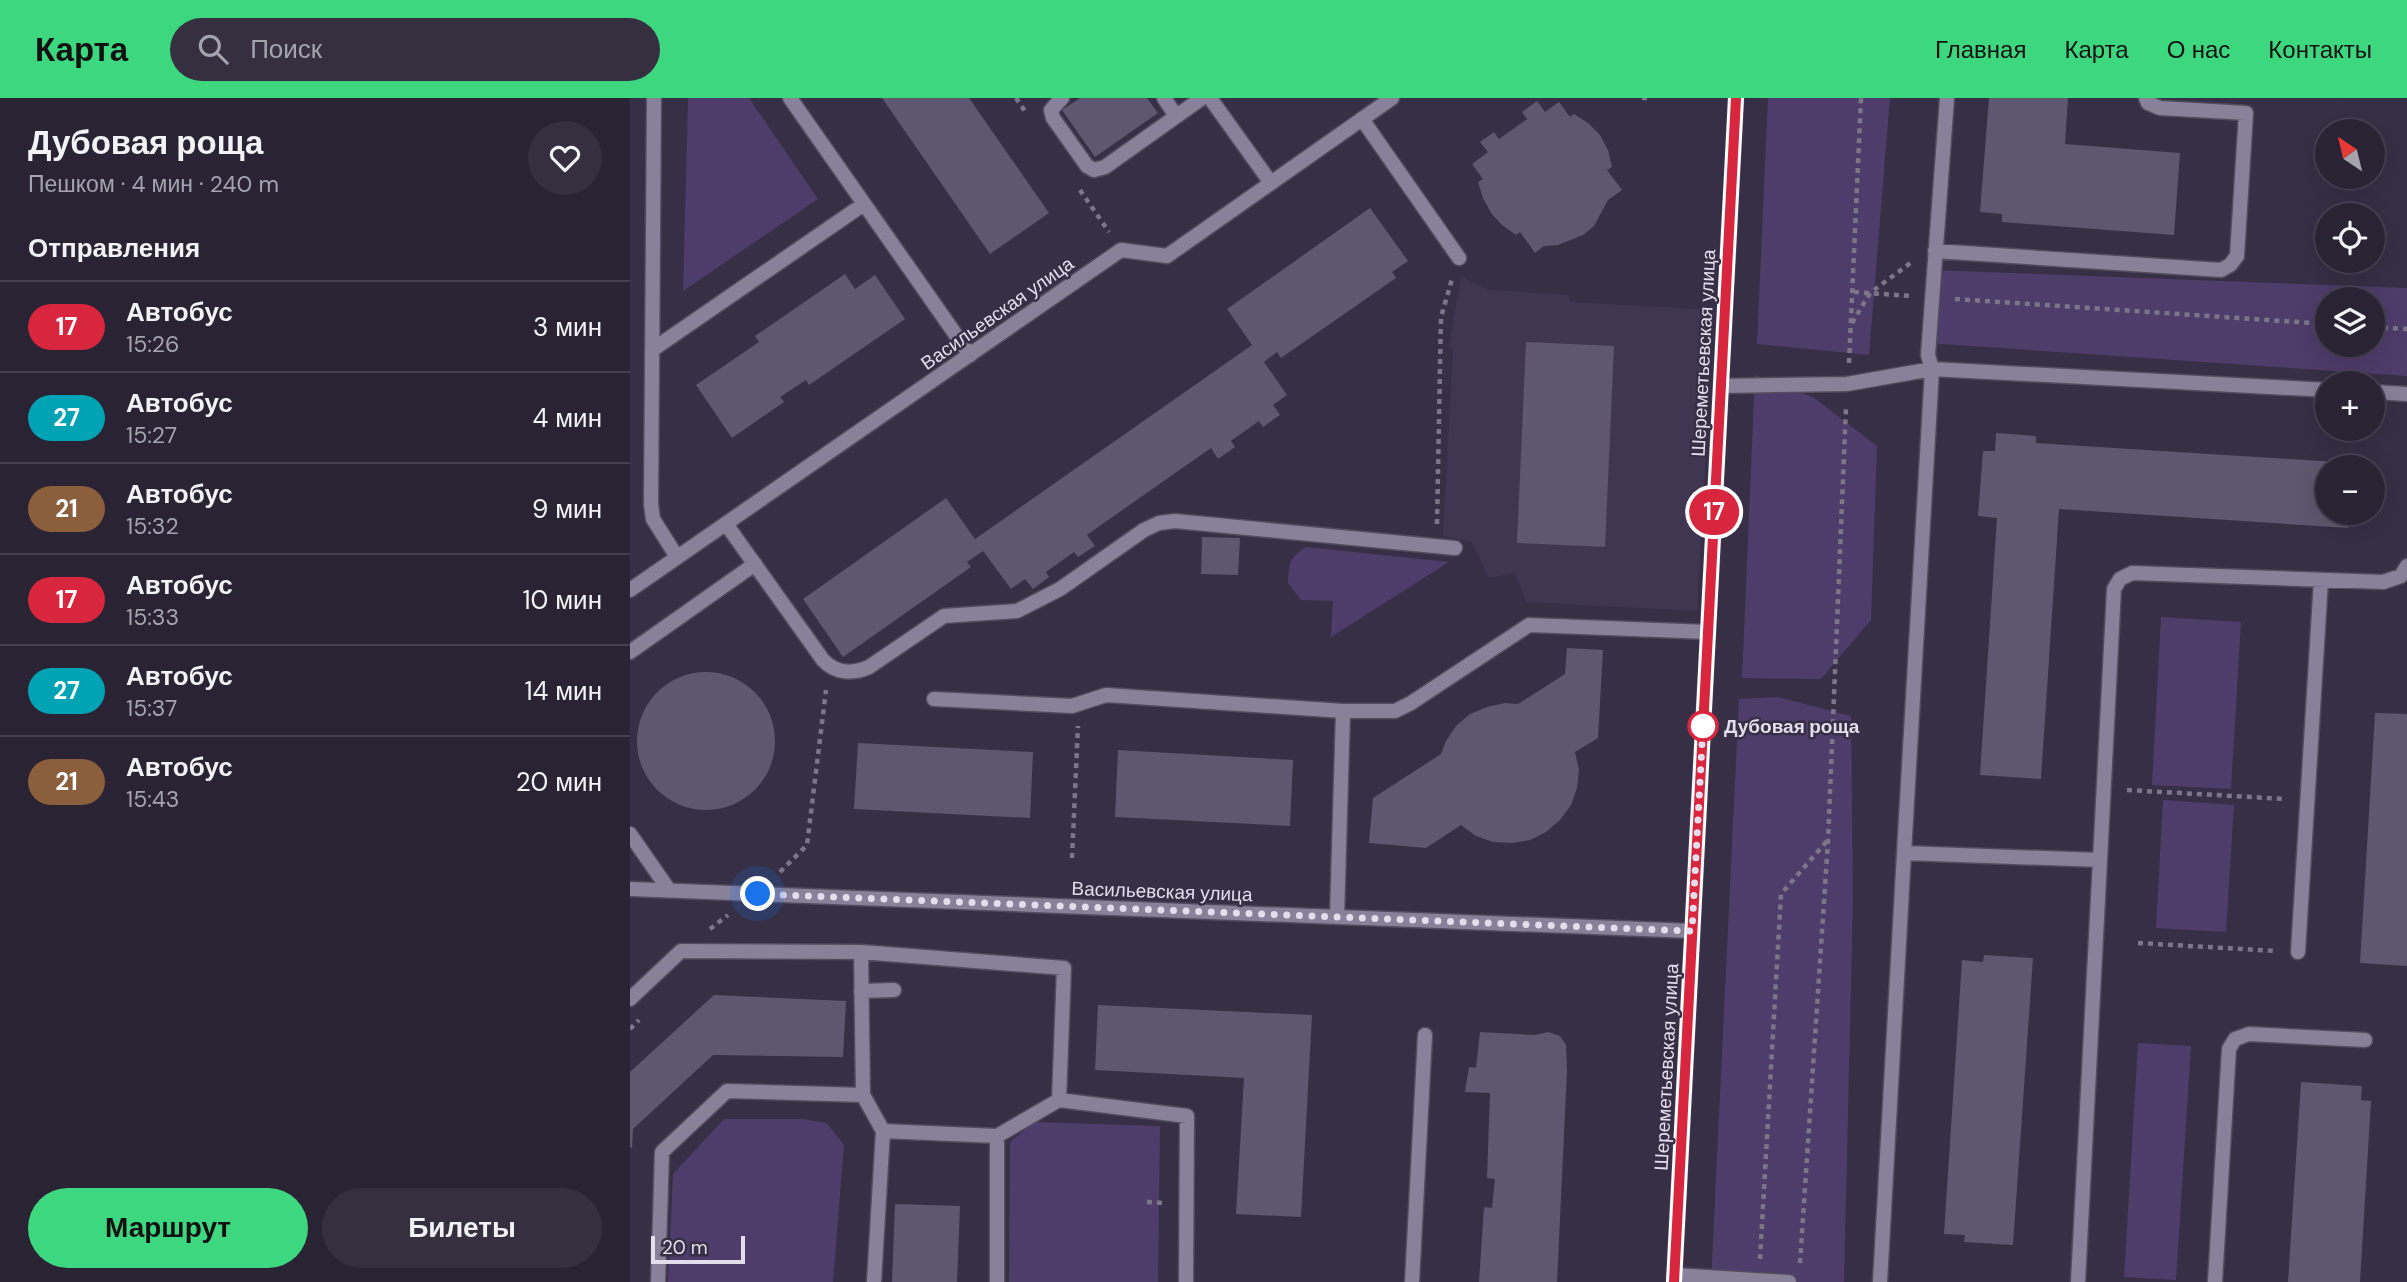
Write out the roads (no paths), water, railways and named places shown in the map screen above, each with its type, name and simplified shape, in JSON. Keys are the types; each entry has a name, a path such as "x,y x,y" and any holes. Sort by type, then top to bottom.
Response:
{"street":[{"path":"654,98 653,519 677,557"},
{"path":"790,98 970,355"},
{"path":"1062,98 1051,110 1053,118 1087,166 1094,170 1104,167 1202,98"},
{"path":"1164,98 1176,116"},
{"path":"1210,98 1271,183"},
{"name":"Васильевская улица","path":"630,590 1121,250 1167,256 1392,98"},
{"name":"Шереметьевская улица","path":"1674,1279 1736,98"},
{"path":"1880,1282 1932,369 1928,355 1947,98"},
{"path":"1935,251 2221,270 2230,265 2237,256 2246,113 2160,108 2148,103 2146,98"},
{"path":"1362,119 1459,258"},
{"path":"652,350 864,204"},
{"path":"1721,386 1847,384 1932,369 2315,389"},
{"path":"2385,393 2407,394"},
{"path":"726,524 829,666 848,673 869,667 944,616 1017,611 1060,589 1144,530 1159,523 1175,521 1455,548"},
{"path":"630,652 755,564"},
{"path":"2078,1282 2114,589 2120,579 2132,573 2383,582 2401,576 2407,566"},
{"path":"2298,952 2320,580"},
{"path":"934,699 1072,706 1105,695 1343,711 1395,710 1530,625 1707,632"},
{"path":"1337,917 1343,711"},
{"path":"630,834 668,890"},
{"path":"1904,853 2100,860"},
{"name":"Васильевская улица","path":"630,889 1692,931"},
{"path":"630,999 681,951 861,952 1064,968 1059,1100"},
{"path":"861,952 863,1095 883,1131 874,1282"},
{"path":"862,991 894,990"},
{"path":"2215,1282 2229,1049 2235,1039 2249,1034 2365,1040"},
{"path":"1412,1282 1425,1035"},
{"path":"658,1282 662,1152 727,1091 863,1095"},
{"path":"883,1131 997,1136 1059,1100 1187,1116 1186,1282"},
{"path":"997,1136 997,1282"},
{"path":"1674,1279 1789,1282"}],"place":[{"name":"Дубовая роща","path":"1703,726"}]}
